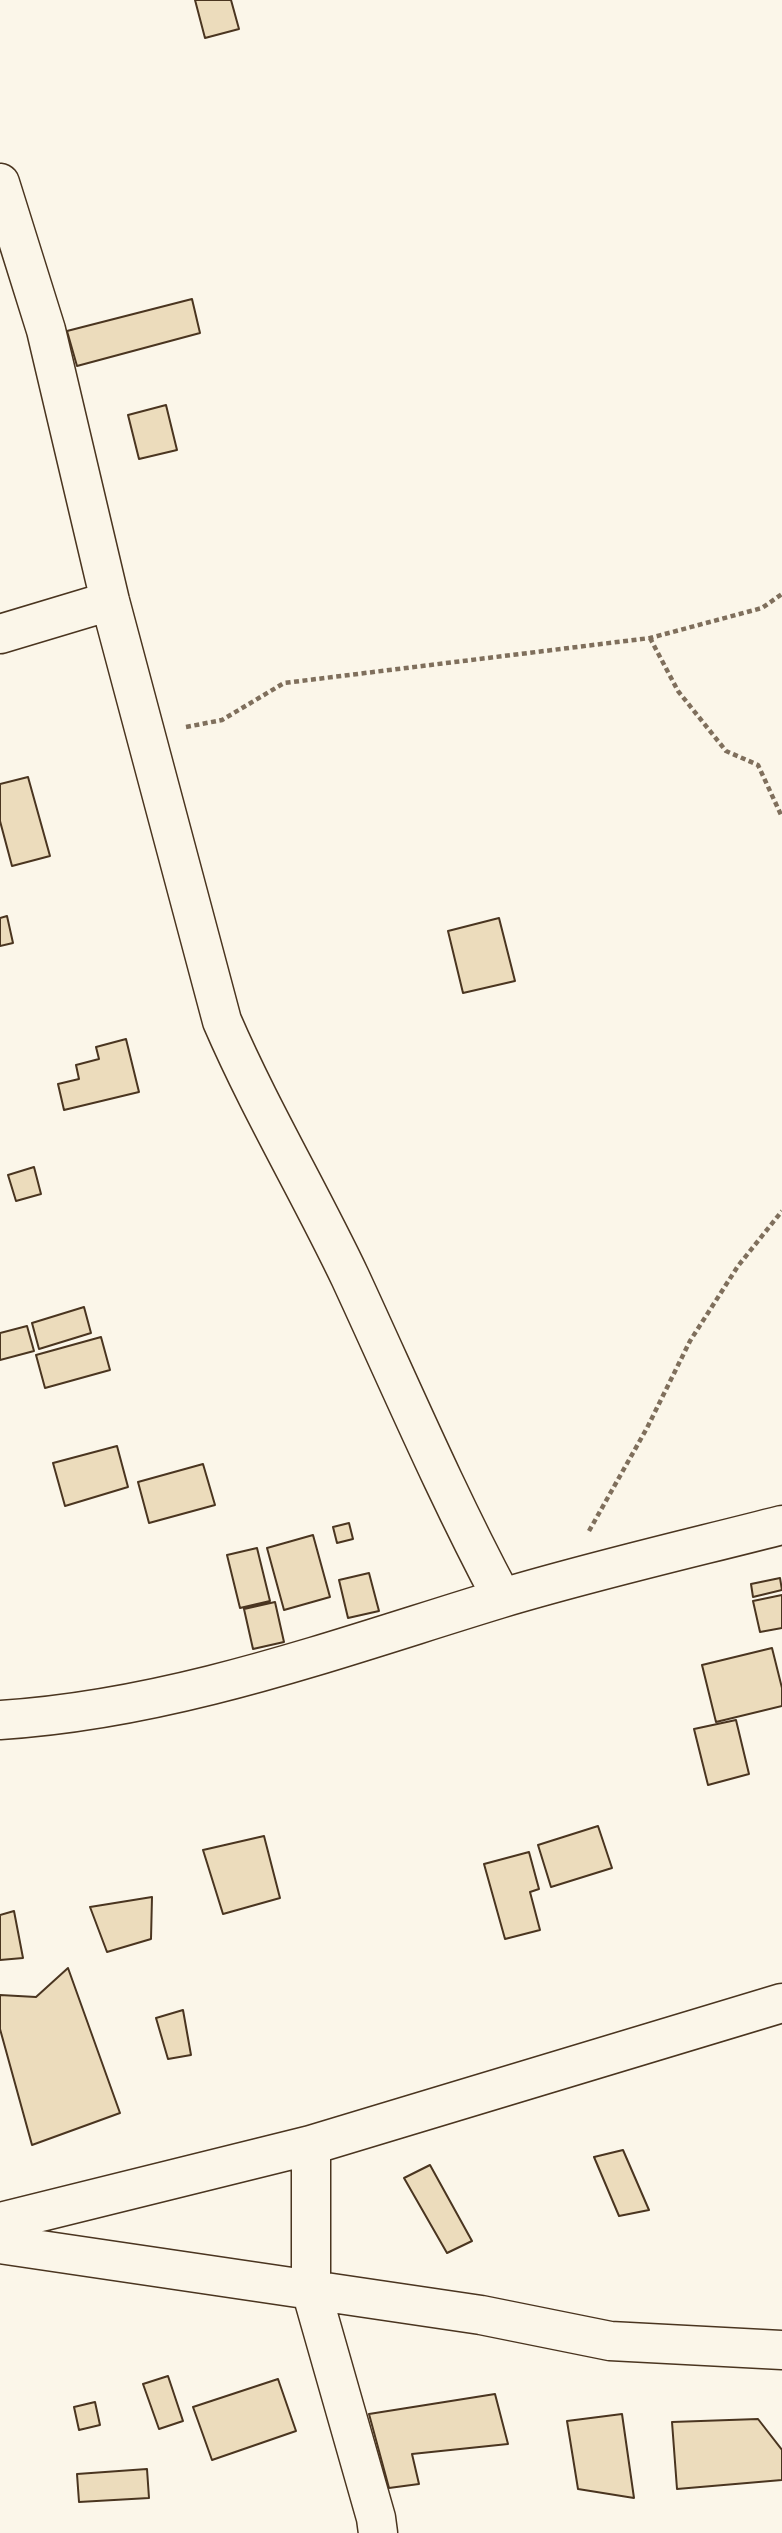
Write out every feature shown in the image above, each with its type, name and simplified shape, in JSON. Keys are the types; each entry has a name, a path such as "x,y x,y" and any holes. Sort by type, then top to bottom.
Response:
{"street":[{"path":"0,183 46,330 110,601 222,1021 350,1277 444,1488 502,1598"},
{"path":"0,634 110,601"},
{"path":"0,1720 55,1716 172,1695 332,1652 502,1598 782,1525"},
{"path":"0,2222 311,2145 782,2003"},
{"path":"311,2145 311,2290 376,2518 377,2533"},
{"path":"0,2244 481,2315 610,2341 782,2350"}],"path":[{"path":"147,735 222,720 284,683 650,638 762,608 782,594"},
{"path":"650,638 678,691 726,751 758,765 782,817"},
{"path":"564,1582 690,1340 738,1266 782,1211"}],"building":[{"path":"195,0 231,0 239,29 205,38"},
{"path":"192,299 200,333 77,366 67,331"},
{"path":"166,405 177,450 139,459 128,415"},
{"path":"28,777 50,856 12,866 0,821 0,784"},
{"path":"7,916 13,943 0,946 0,918"},
{"path":"499,918 515,981 463,993 448,931"},
{"path":"126,1039 139,1092 64,1110 58,1084 79,1079 76,1065 99,1059 96,1047"},
{"path":"34,1167 41,1194 16,1201 8,1175"},
{"path":"84,1307 91,1333 39,1349 32,1323"},
{"path":"27,1326 34,1351 0,1360 0,1333"},
{"path":"101,1337 110,1370 45,1388 36,1355"},
{"path":"117,1446 128,1487 65,1506 53,1463"},
{"path":"203,1464 215,1505 149,1523 138,1482"},
{"path":"349,1523 353,1539 337,1543 333,1527"},
{"path":"313,1535 330,1597 284,1610 267,1548"},
{"path":"257,1548 270,1601 240,1608 227,1555"},
{"path":"369,1573 379,1611 348,1618 339,1580"},
{"path":"780,1578 782,1590 753,1597 751,1584"},
{"path":"782,1595 782,1628 760,1632 753,1601"},
{"path":"275,1602 284,1642 253,1649 244,1609"},
{"path":"772,1648 782,1688 782,1706 716,1722 702,1665"},
{"path":"736,1720 749,1774 708,1785 694,1729"},
{"path":"598,1826 612,1868 551,1887 538,1845"},
{"path":"264,1836 280,1898 223,1914 203,1850"},
{"path":"529,1852 539,1889 530,1892 540,1930 505,1939 484,1864"},
{"path":"152,1897 151,1939 107,1952 90,1907"},
{"path":"14,1911 23,1958 0,1960 0,1915"},
{"path":"68,1968 120,2113 32,2145 0,2029 0,1995 36,1997"},
{"path":"183,2010 191,2055 168,2059 156,2018"},
{"path":"623,2150 649,2210 619,2216 594,2157"},
{"path":"430,2165 472,2241 447,2253 404,2178"},
{"path":"168,2376 183,2421 159,2429 143,2384"},
{"path":"278,2379 296,2431 212,2460 193,2407"},
{"path":"495,2394 508,2444 412,2454 419,2484 389,2488 369,2414"},
{"path":"95,2402 100,2425 79,2430 74,2407"},
{"path":"622,2414 634,2498 578,2489 567,2421"},
{"path":"758,2419 782,2450 782,2480 677,2489 672,2422"},
{"path":"147,2469 149,2498 79,2502 77,2474"}]}
